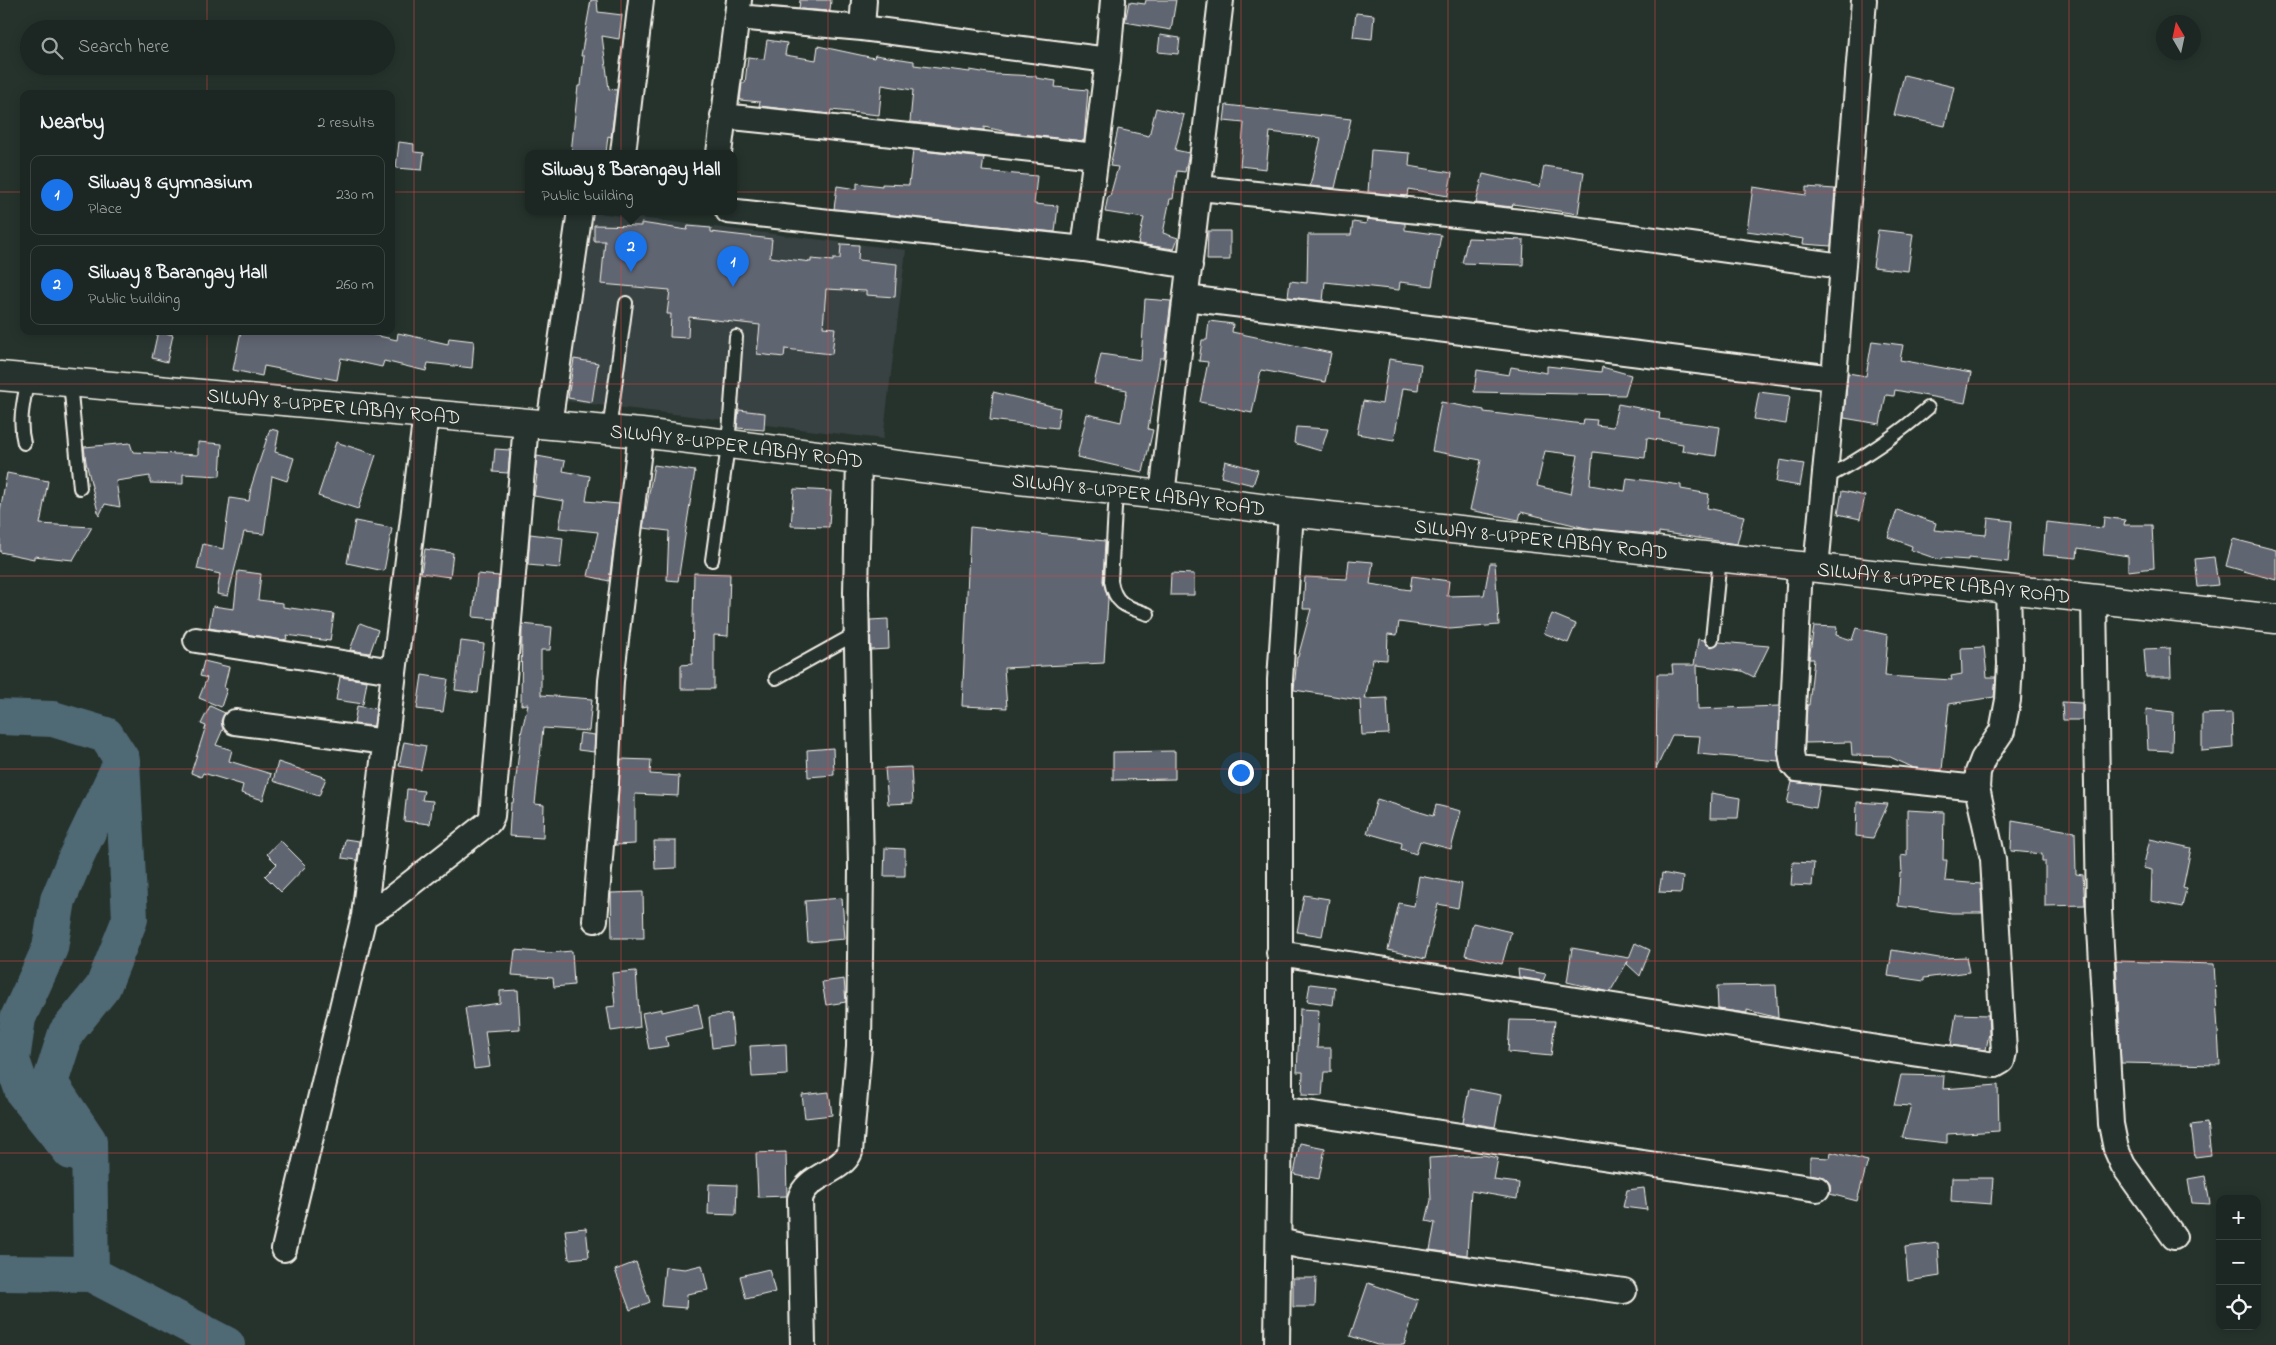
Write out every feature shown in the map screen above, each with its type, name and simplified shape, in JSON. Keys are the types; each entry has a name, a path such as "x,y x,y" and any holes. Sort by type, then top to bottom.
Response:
{"main road":[{"name":"SILWAY 8-UPPER LABAY ROAD","path":"0,376 640,433 728,446 1162,494 1291,512 2276,619"}],"street":[{"path":"623,150 641,0"},
{"path":"862,28 864,0"},
{"path":"1084,250 1108,60 1113,0"},
{"path":"1162,494 1221,0"},
{"path":"1864,0 1834,378 1824,479 1808,567 1792,752 1793,764 1796,769 1977,788"},
{"path":"720,150 738,8 862,28 1108,60"},
{"path":"724,116 1096,156"},
{"path":"1200,188 1532,223 1842,266"},
{"path":"737,212 1084,250 1190,266"},
{"path":"364,916 388,902 489,822 492,816 537,425 579,215"},
{"path":"1186,298 1834,378"},
{"path":"284,1248 364,916 426,413"},
{"path":"595,920 611,681 640,433"},
{"path":"803,1345 800,1199 805,1186 845,1160 850,1152 859,1047 861,868 857,633 859,460"},
{"path":"1277,1345 1280,1109 1280,680 1291,512"},
{"path":"1279,953 1995,1065 2002,1061 2004,1052 1993,859 1977,788 1978,772 1983,759 2002,731 2008,700 2010,664 2008,589"},
{"path":"2094,598 2100,910 2111,1124 2116,1149 2123,1165 2174,1237"},
{"path":"196,640 393,671"},
{"path":"235,722 386,742"},
{"path":"1280,1109 1817,1189"},
{"path":"1279,1241 1301,1246 1624,1291"}],"lane":[{"path":"609,431 626,303"},
{"path":"712,560 728,446 736,338"},
{"path":"24,443 21,416 28,378"},
{"path":"70,382 80,488"},
{"path":"1824,479 1849,466 1906,427 1928,408"},
{"path":"1116,490 1111,581 1113,593 1117,600 1128,607 1148,614"},
{"path":"1712,639 1720,558"},
{"path":"776,678 857,633"}],"shaded area":[{"path":"589,215 614,215 906,250 883,439 566,401"}],"building":[{"path":"591,0 597,0 598,12 622,15 619,39 602,36 609,89 617,90 611,137 608,136 606,150 571,150 578,86 581,86 584,56 581,56"},
{"path":"800,0 831,0 830,11 799,9"},
{"path":"1146,0 1176,0 1171,30 1125,22 1129,2 1145,4"},
{"path":"1356,13 1374,15 1372,39 1353,37"},
{"path":"1160,35 1180,38 1178,54 1158,52"},
{"path":"767,40 787,43 785,55 816,60 818,46 874,58 875,55 914,61 914,65 970,72 970,70 994,74 1036,76 1036,78 1056,81 1055,87 1088,90 1084,141 1012,133 984,127 984,130 910,122 913,90 882,85 879,115 831,110 830,114 759,106 760,102 740,100 742,83 745,83 748,57 764,59"},
{"path":"1904,75 1954,87 1945,126 1894,115"},
{"path":"1226,105 1351,119 1335,188 1310,186 1321,138 1270,132 1266,169 1240,166 1244,123 1224,121"},
{"path":"1156,108 1184,115 1175,150 1189,153 1185,172 1177,171 1173,199 1170,199 1163,233 1178,238 1174,249 1138,244 1144,218 1105,212 1108,196 1110,196 1118,167 1110,166 1118,129 1149,136"},
{"path":"399,142 414,144 414,152 424,153 422,170 396,168"},
{"path":"913,150 984,158 982,171 1037,176 1034,204 1058,206 1055,232 834,209 837,186 857,189 857,183 882,186 882,184 909,185"},
{"path":"1371,150 1410,153 1409,166 1452,173 1448,196 1408,189 1407,196 1368,192"},
{"path":"1544,166 1584,172 1578,214 1513,204 1512,207 1476,203 1483,174 1540,187"},
{"path":"1753,187 1806,195 1806,187 1835,189 1831,246 1803,244 1804,239 1747,231"},
{"path":"1367,219 1405,223 1405,230 1441,235 1432,286 1400,282 1399,290 1325,282 1323,301 1288,297 1290,281 1307,283 1308,235 1351,235 1353,222 1366,224"},
{"path":"641,223 687,230 688,226 711,228 711,232 772,239 770,257 811,262 811,259 833,261 833,259 840,259 841,244 859,245 858,260 897,264 895,297 866,295 866,291 826,289 823,327 835,328 832,354 785,349 784,357 757,354 760,325 689,317 688,338 670,337 671,314 667,314 670,290 601,284 605,241 594,241 594,225 641,226"},
{"path":"1878,230 1913,234 1908,271 1873,267"},
{"path":"1208,231 1230,231 1230,260 1207,260"},
{"path":"1468,238 1524,240 1523,265 1462,263"},
{"path":"1145,299 1171,301 1164,358 1160,358 1148,429 1153,430 1143,472 1077,457 1087,414 1121,422 1127,390 1094,384 1101,354 1141,360"},
{"path":"1209,321 1233,324 1232,332 1331,353 1325,382 1261,370 1252,413 1200,402 1208,362 1199,361 1202,340 1207,340"},
{"path":"398,333 448,344 449,338 474,341 472,368 428,363 426,371 384,361 382,367 341,358 337,380 264,366 262,376 233,370 240,335 374,335 397,340"},
{"path":"157,335 173,335 167,362 152,358"},
{"path":"1872,341 1903,345 1900,360 1971,373 1965,403 1895,390 1894,396 1886,395 1880,424 1844,418 1848,373 1866,376"},
{"path":"574,359 598,363 592,402 568,398"},
{"path":"1389,359 1421,364 1418,390 1403,388 1394,440 1357,434 1363,401 1382,404"},
{"path":"1547,366 1601,372 1602,367 1631,375 1625,395 1474,392 1477,370 1509,375 1511,367 1547,373"},
{"path":"993,392 1060,408 1057,428 990,420"},
{"path":"1759,392 1790,396 1786,424 1754,419"},
{"path":"1441,402 1484,410 1484,412 1583,424 1584,419 1597,420 1596,425 1613,427 1618,404 1660,412 1659,419 1720,427 1716,456 1682,451 1683,444 1647,438 1645,458 1593,452 1590,485 1625,491 1627,478 1681,485 1681,489 1709,494 1707,508 1744,516 1737,544 1659,532 1659,535 1586,528 1521,512 1519,520 1470,510 1481,460 1432,451","holes":["1545,451 1578,455 1571,494 1537,486"]},
{"path":"739,410 765,413 764,430 737,428"},
{"path":"1296,427 1328,429 1321,451 1294,443"},
{"path":"270,429 279,431 275,452 294,458 287,481 272,476 264,534 244,532 228,596 217,594 220,574 197,569 203,544 223,549 230,498 249,501 251,487"},
{"path":"198,442 222,444 220,476 183,474 183,484 150,483 150,476 116,481 120,507 105,504 99,516 84,447 130,443 133,452 198,455"},
{"path":"336,442 376,455 358,509 318,496"},
{"path":"495,449 510,450 508,473 493,472"},
{"path":"537,456 565,461 563,471 590,476 586,501 619,504 609,581 588,576 598,532 559,528 564,501 534,496"},
{"path":"1780,460 1804,464 1800,486 1776,482"},
{"path":"1225,461 1258,470 1253,485 1221,477"},
{"path":"654,465 695,471 678,581 667,580 669,531 643,528"},
{"path":"7,473 48,481 40,524 92,527 73,560 34,556 34,559 0,552 0,511"},
{"path":"794,489 831,491 829,527 791,526"},
{"path":"1842,491 1865,496 1860,519 1838,514"},
{"path":"1897,510 1936,523 1934,530 1986,535 1988,518 2012,521 2008,562 1968,558 1968,560 1941,558 1940,560 1911,550 1912,546 1888,537"},
{"path":"2104,517 2125,520 2124,525 2152,525 2154,568 2128,571 2128,556 2078,548 2077,558 2043,555 2046,522 2103,528"},
{"path":"355,521 392,528 384,571 347,563"},
{"path":"970,527 1105,541 1103,581 1108,599 1104,663 1004,668 1007,708 962,706"},
{"path":"530,534 563,538 560,568 528,565"},
{"path":"2233,539 2276,550 2276,580 2226,566"},
{"path":"425,549 453,553 450,577 421,573"},
{"path":"2214,557 2218,585 2198,587 2195,559"},
{"path":"1349,560 1373,562 1370,584 1410,590 1412,576 1449,581 1447,596 1484,595 1490,563 1495,563 1499,625 1450,629 1399,622 1397,635 1388,634 1387,660 1373,659 1365,699 1387,698 1389,734 1362,735 1360,700 1294,690 1297,657 1311,609 1303,609 1305,577 1347,579"},
{"path":"238,571 261,574 258,600 283,603 283,607 334,614 330,641 286,635 287,639 282,640 209,628 213,606 234,609"},
{"path":"694,573 730,574 728,636 714,635 714,689 681,689 681,665 692,664"},
{"path":"1171,573 1194,574 1194,595 1170,595"},
{"path":"477,574 499,576 495,619 473,617"},
{"path":"1552,614 1576,624 1568,643 1544,633"},
{"path":"888,619 889,649 871,650 870,620"},
{"path":"360,623 378,630 370,653 350,650"},
{"path":"522,624 552,627 550,650 541,650 541,695 592,699 589,731 543,728 535,804 544,805 543,838 509,836 511,803 513,803 521,734 528,704 521,705"},
{"path":"1814,626 1837,627 1836,635 1852,640 1856,628 1888,635 1885,676 1952,680 1951,676 1962,674 1961,648 1984,647 1987,677 1996,677 1994,697 1949,704 1942,770 1914,768 1888,756 1852,755 1851,742 1805,743 1807,705 1809,705 1814,659 1809,659"},
{"path":"1698,639 1704,640 1707,645 1712,647 1719,642 1769,646 1754,677 1742,671 1697,665 1698,709 1779,706 1779,761 1698,754 1700,736 1672,735 1656,769 1657,674 1673,674 1672,665 1694,665"},
{"path":"461,641 484,644 478,693 455,690"},
{"path":"2170,648 2171,677 2146,677 2144,649"},
{"path":"204,661 229,667 224,688 227,689 221,707 199,698 207,678 200,676"},
{"path":"422,675 448,679 443,712 417,709"},
{"path":"340,677 367,681 363,704 336,700"},
{"path":"2062,702 2082,703 2082,720 2063,720"},
{"path":"210,706 225,713 221,721 223,729 216,745 232,750 229,761 271,774 263,800 241,793 243,785 203,773 201,777 191,773 206,726 201,724"},
{"path":"357,706 376,709 374,726 354,724"},
{"path":"2146,709 2173,712 2172,751 2148,750"},
{"path":"2232,713 2233,748 2202,751 2202,714"},
{"path":"580,733 595,735 594,752 578,750"},
{"path":"404,742 426,746 421,770 399,766"},
{"path":"833,748 834,775 808,777 807,750"},
{"path":"1175,751 1175,779 1113,780 1113,752"},
{"path":"621,759 651,760 650,774 679,776 678,796 635,794 635,844 615,845"},
{"path":"278,762 326,778 319,796 273,781"},
{"path":"911,767 913,803 888,804 885,768"},
{"path":"1792,782 1820,785 1816,808 1787,803"},
{"path":"407,789 424,791 422,800 433,801 430,824 404,821"},
{"path":"1711,793 1740,798 1738,818 1710,818"},
{"path":"1377,799 1433,816 1436,805 1461,811 1451,849 1420,841 1416,854 1401,849 1402,843 1367,833"},
{"path":"1857,802 1888,804 1873,838 1856,836"},
{"path":"1907,810 1944,812 1943,860 1947,860 1945,881 1981,884 1982,913 1952,913 1898,906 1900,873 1902,873 1901,855 1907,856"},
{"path":"2012,821 2075,832 2076,874 2083,875 2085,905 2045,906 2045,861 2042,861 2042,854 2011,851"},
{"path":"345,839 359,841 357,860 342,858"},
{"path":"2150,839 2191,848 2183,888 2186,889 2182,907 2151,901 2152,870 2143,868"},
{"path":"280,840 306,866 281,892 265,876 277,864 267,854"},
{"path":"654,841 676,841 676,868 655,869"},
{"path":"885,848 905,849 905,876 884,876"},
{"path":"1793,862 1814,863 1812,886 1791,885"},
{"path":"1662,873 1683,877 1681,893 1659,892"},
{"path":"1419,876 1462,884 1458,908 1438,904 1425,959 1388,950 1399,903 1414,906"},
{"path":"643,892 644,938 612,938 611,893"},
{"path":"1304,895 1329,899 1322,936 1297,932"},
{"path":"842,898 845,939 808,942 805,901"},
{"path":"1473,923 1511,932 1502,964 1465,955"},
{"path":"1635,943 1650,950 1640,976 1627,964 1628,961 1610,992 1567,982 1572,948 1629,958"},
{"path":"515,950 549,953 572,951 574,985 554,987 553,978 512,975"},
{"path":"1892,950 1939,958 1966,957 1969,972 1924,978 1924,981 1888,976"},
{"path":"2116,961 2214,964 2220,1065 2121,1063"},
{"path":"1518,969 1546,974 1543,981 1519,977"},
{"path":"636,971 640,1027 611,1031 607,1007 615,1006 612,973"},
{"path":"844,979 846,1002 826,1005 822,982"},
{"path":"1310,984 1335,987 1333,1005 1307,1001"},
{"path":"1776,985 1778,1018 1747,1010 1747,1013 1718,1009 1717,986"},
{"path":"518,990 520,1029 485,1031 490,1067 474,1069 465,1008 500,1003 500,991"},
{"path":"698,1004 703,1029 666,1037 668,1046 649,1049 642,1013 662,1009 662,1012"},
{"path":"1300,1009 1319,1010 1317,1048 1331,1048 1331,1072 1324,1072 1322,1096 1302,1095 1303,1072 1297,1072"},
{"path":"731,1014 734,1045 712,1048 709,1017"},
{"path":"1956,1014 1988,1015 1989,1033 1986,1050 1951,1045"},
{"path":"1510,1020 1555,1021 1551,1056 1508,1052"},
{"path":"786,1044 787,1075 752,1077 750,1046"},
{"path":"1901,1075 1944,1076 1943,1089 1998,1085 1999,1131 1947,1134 1947,1143 1902,1138 1911,1106 1894,1105"},
{"path":"1469,1089 1501,1095 1495,1127 1463,1122"},
{"path":"829,1092 832,1115 805,1118 802,1095"},
{"path":"2207,1123 2211,1155 2195,1157 2191,1125"},
{"path":"1300,1143 1325,1148 1319,1179 1294,1174"},
{"path":"786,1152 787,1196 758,1197 756,1153"},
{"path":"1831,1152 1868,1161 1857,1201 1830,1194 1830,1184 1825,1177 1810,1174 1810,1157 1830,1158"},
{"path":"1483,1155 1498,1158 1494,1180 1519,1183 1517,1199 1471,1191 1467,1255 1430,1250 1435,1223 1426,1221 1431,1200 1429,1158"},
{"path":"2205,1176 2210,1204 2192,1203 2188,1179"},
{"path":"1952,1178 1993,1178 1991,1204 1951,1201"},
{"path":"709,1184 737,1185 736,1215 708,1214"},
{"path":"1644,1188 1647,1210 1623,1207 1627,1190"},
{"path":"586,1228 589,1257 569,1259 565,1230"},
{"path":"1938,1243 1940,1276 1908,1281 1905,1247"},
{"path":"636,1262 650,1302 630,1310 615,1270"},
{"path":"702,1265 708,1290 687,1294 686,1308 661,1306 665,1267 685,1269"},
{"path":"769,1269 775,1292 746,1299 740,1276"},
{"path":"1293,1278 1316,1278 1315,1307 1293,1307"},
{"path":"1368,1283 1418,1300 1404,1345 1377,1345 1350,1336"}],"waterway":[{"path":"0,717 53,719 106,735 122,760 130,919 103,987 66,1033 50,1083 89,1141 91,1274"},
{"path":"71,1152 23,1092 12,1060 18,1018 50,948 58,900 76,857 121,763"},
{"path":"0,1273 91,1274 227,1345"}],"place":[{"name":"Silway 8 Barangay Hall","path":"631,272"},
{"name":"Silway 8 Gymnasium","path":"733,287"}]}
